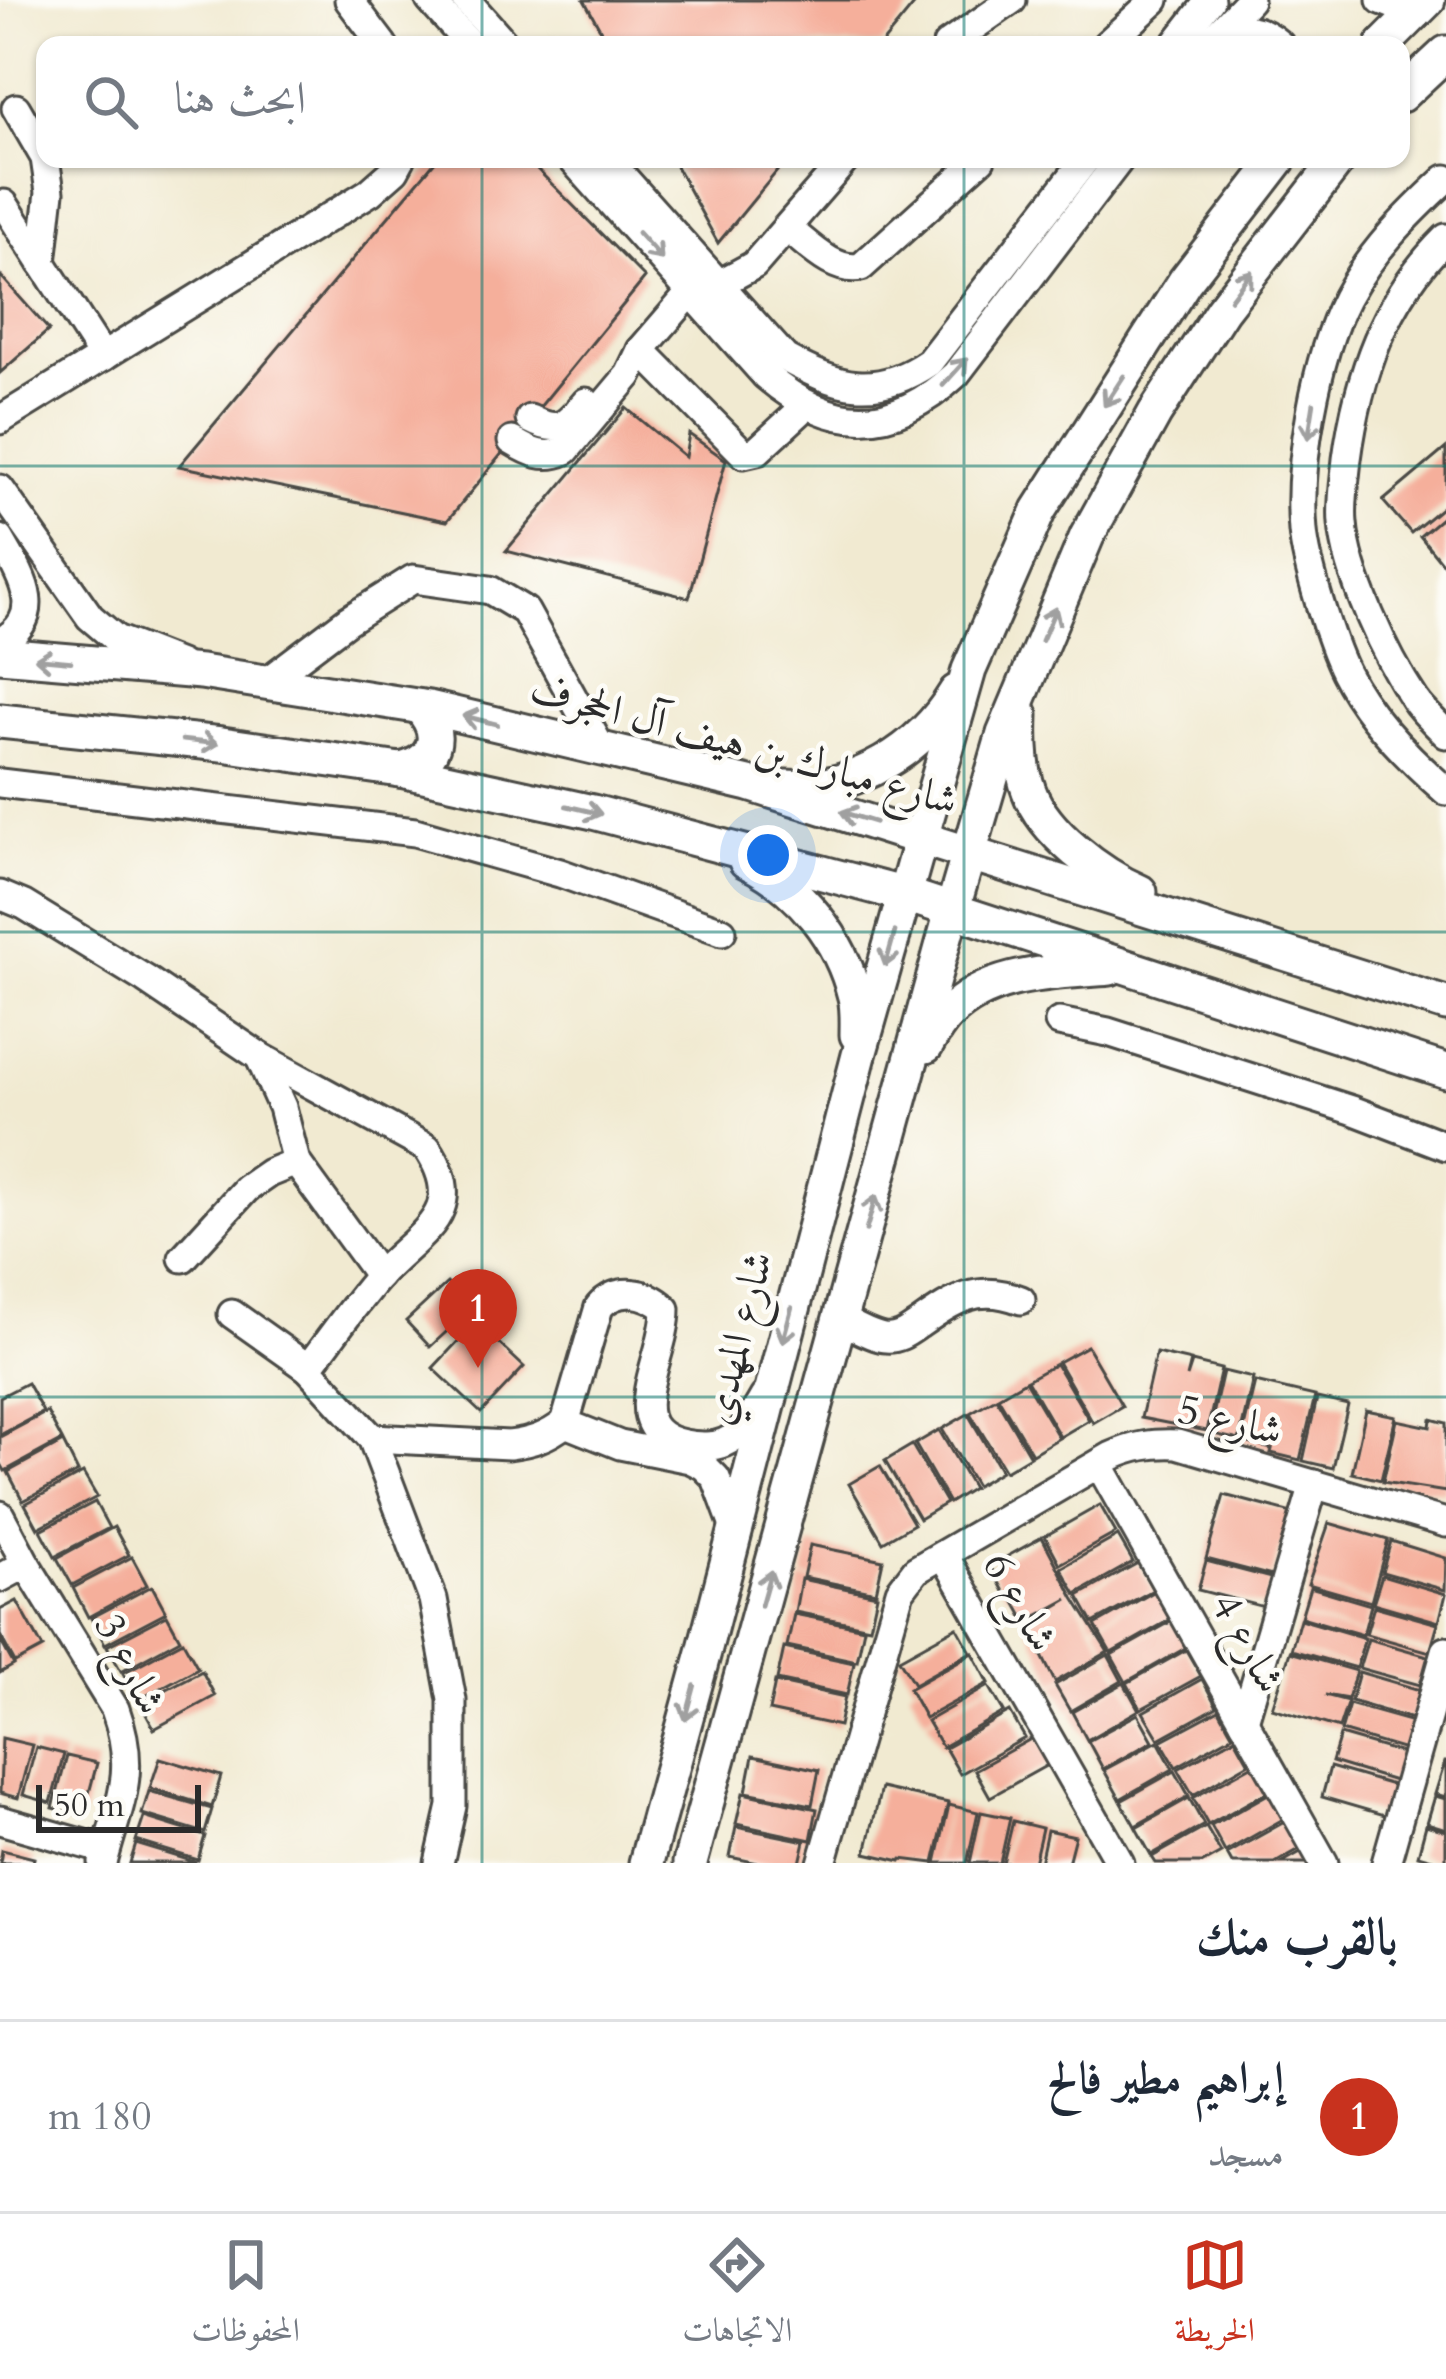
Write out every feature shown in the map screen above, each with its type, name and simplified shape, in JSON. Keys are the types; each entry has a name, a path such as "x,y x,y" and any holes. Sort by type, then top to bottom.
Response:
{"main road":[{"path":"1392,36 1421,7"},
{"path":"1410,87 1446,53"},
{"path":"749,784 802,788 855,777 903,753 942,716 969,670 1039,510 1184,280 1272,168"},
{"path":"690,1863 1004,734 1087,536 1155,413 1222,310 1332,168"},
{"name":"شارع مبارك بن هيف آل الحجرف","path":"0,655 201,672 420,707 749,784 1446,1004"},
{"name":"شارع المهدي","path":"646,1863 859,1055 969,670"},
{"path":"1022,689 1020,747 1029,794 1060,838 1114,881 1246,940"},
{"path":"400,770 417,766 430,754 435,737 432,720 420,707"},
{"path":"0,722 222,744 400,770 593,812 952,910 1446,1071"},
{"path":"701,839 757,866 802,900 836,946 855,999 859,1055"},
{"path":"911,1067 945,1016 974,992 1021,976 1122,967"}],"street":[{"path":"349,0 376,36"},
{"path":"430,0 462,36"},
{"path":"466,0 498,36"},
{"path":"960,36 1012,0"},
{"path":"1116,36 1155,0"},
{"path":"1182,36 1210,0"},
{"path":"1215,36 1250,0"},
{"path":"1381,0 1421,7"},
{"path":"1223,36 1247,28 1268,36"},
{"path":"16,108 36,142"},
{"path":"42,263 50,192 47,168"},
{"path":"0,420 370,192 396,168"},
{"path":"581,168 785,358 822,378 850,386 909,376 929,362 1079,168"},
{"path":"615,168 766,376 807,405 856,418 881,418 913,406 956,374 1113,168"},
{"path":"530,418 555,428 568,423 617,364 641,350 705,288 754,265 839,168"},
{"path":"787,228 839,266 862,267 970,168"},
{"path":"1446,178 1386,237 1346,298 1327,347 1312,410 1303,480 1303,534 1346,672 1385,731 1446,791"},
{"path":"4,204 103,357"},
{"path":"1446,238 1413,276 1371,351 1353,412 1343,524 1360,592 1388,654 1417,703 1446,734"},
{"path":"641,350 743,454 757,451 807,405"},
{"path":"512,441 539,455 566,450 629,375 641,350"},
{"path":"0,489 102,628 116,639 201,672"},
{"path":"0,539 28,594 27,611 18,628 0,642"},
{"path":"266,682 413,578 490,590 525,611 602,750"},
{"path":"0,783 415,832 560,874 722,931"},
{"path":"0,895 24,904 145,979 259,1056 427,1148 441,1168 444,1197 433,1225 379,1276 308,1368"},
{"path":"1059,1022 1130,1039 1352,1110 1446,1146"},
{"path":"259,1056 282,1107 296,1162 379,1276"},
{"path":"183,1258 246,1189 296,1162"},
{"path":"841,1320 879,1337 896,1338 949,1304 977,1293 998,1291 1021,1300"},
{"path":"372,1438 509,1444 550,1435 565,1424 599,1307 608,1298 634,1292 657,1300 666,1309 646,1413 651,1425 666,1437 682,1444 720,1447 738,1435 772,1383"},
{"path":"232,1314 308,1368 372,1438 433,1599 452,1700 452,1806 439,1863"},
{"path":"620,1444 646,1413"},
{"path":"565,1424 704,1466 716,1478 735,1529"},
{"name":"شارع 5","path":"944,1555 1099,1464 1154,1443 1177,1444 1446,1523"},
{"name":"شارع 4","path":"1099,1464 1324,1863"},
{"path":"1244,1721 1314,1484"},
{"name":"شارع 3","path":"0,1515 115,1709 123,1731 127,1777 104,1857"},
{"name":"شارع 6","path":"823,1859 900,1592 916,1570 944,1555 1120,1863"},
{"path":"0,1579 26,1564"},
{"path":"1386,1863 1446,1651"},
{"path":"0,1820 104,1857"},
{"path":"823,1859 852,1863"}],"building":[{"path":"584,0 918,0 888,36 604,36"},
{"path":"429,168 536,168 645,278 447,521 179,466"},
{"path":"677,168 780,168 718,243"},
{"path":"0,275 49,330 0,373"},
{"path":"626,408 685,457 689,434 726,460 689,598 506,551"},
{"path":"1446,448 1446,504 1411,533 1383,501"},
{"path":"1446,514 1446,568 1420,536"},
{"path":"447,1283 471,1309 430,1347 406,1321"},
{"path":"476,1322 524,1367 481,1413 433,1368"},
{"path":"1087,1346 1122,1406 1093,1423 1058,1362"},
{"path":"1156,1353 1191,1361 1187,1377 1192,1362 1221,1369 1207,1431 1141,1418"},
{"path":"1056,1364 1089,1420 1060,1437 1027,1380"},
{"path":"1223,1371 1253,1378 1239,1440 1209,1433"},
{"path":"1025,1381 1059,1438 1032,1454 998,1397"},
{"path":"1255,1382 1315,1396 1300,1460 1241,1441"},
{"path":"27,1383 43,1412 0,1435 0,1397"},
{"path":"996,1398 1030,1456 1005,1471 970,1413"},
{"path":"1317,1398 1348,1405 1333,1468 1303,1461"},
{"path":"1366,1410 1396,1416 1381,1480 1352,1473"},
{"path":"47,1412 62,1440 5,1471 0,1462 0,1437"},
{"path":"968,1414 1001,1471 976,1486 942,1429"},
{"path":"1431,1419 1446,1423 1446,1492 1383,1482 1397,1420 1430,1427"},
{"path":"939,1430 973,1488 949,1503 915,1444"},
{"path":"63,1442 78,1472 23,1501 8,1472"},
{"path":"912,1445 946,1503 919,1519 885,1461"},
{"path":"880,1466 914,1524 883,1542 849,1484"},
{"path":"83,1473 97,1497 38,1528 25,1504"},
{"path":"1224,1495 1292,1513 1272,1576 1206,1559"},
{"path":"95,1502 109,1528 55,1556 41,1530"},
{"path":"1100,1505 1116,1533 1060,1564 1045,1536"},
{"path":"1329,1523 1388,1540 1371,1602 1308,1584"},
{"path":"114,1527 129,1555 72,1585 57,1558"},
{"path":"1118,1536 1133,1562 1076,1594 1061,1568"},
{"path":"1042,1537 1108,1652 1055,1682 1026,1624 1068,1599 1026,1622 990,1566"},
{"path":"1391,1541 1446,1558 1445,1590 1382,1572"},
{"path":"810,1545 883,1560 876,1592 803,1577"},
{"path":"132,1557 147,1585 88,1617 73,1588"},
{"path":"1206,1561 1271,1578 1264,1607 1198,1590"},
{"path":"1138,1563 1153,1590 1093,1623 1078,1596"},
{"path":"1382,1575 1446,1594 1439,1622 1373,1603"},
{"path":"801,1579 877,1595 870,1627 795,1612"},
{"path":"152,1586 166,1612 105,1644 91,1618"},
{"path":"1310,1587 1371,1605 1363,1635 1301,1617"},
{"path":"1157,1590 1173,1618 1111,1653 1095,1625"},
{"path":"17,1601 43,1648 15,1663 0,1635 0,1610"},
{"path":"1374,1606 1438,1624 1430,1652 1366,1634"},
{"path":"794,1614 864,1628 857,1661 787,1646"},
{"path":"167,1615 180,1639 121,1671 107,1646"},
{"path":"1300,1619 1365,1638 1356,1668 1291,1650"},
{"path":"1174,1620 1189,1646 1126,1682 1111,1655"},
{"path":"957,1627 971,1652 914,1684 899,1659"},
{"path":"1368,1639 1428,1656 1420,1685 1359,1668"},
{"path":"0,1640 14,1665 0,1673"},
{"path":"183,1641 198,1668 138,1700 123,1673"},
{"path":"784,1648 854,1663 847,1695 777,1680"},
{"path":"1186,1650 1201,1676 1141,1709 1127,1683"},
{"path":"1290,1652 1356,1671 1348,1699 1325,1695 1348,1701 1339,1728 1272,1708"},
{"path":"973,1653 989,1683 925,1718 909,1689"},
{"path":"1108,1655 1122,1681 1070,1711 1055,1685"},
{"path":"202,1671 215,1696 154,1729 140,1703"},
{"path":"1359,1672 1420,1690 1412,1719 1351,1701"},
{"path":"1202,1679 1217,1707 1159,1739 1143,1712"},
{"path":"775,1682 845,1697 839,1726 769,1711"},
{"path":"1124,1683 1139,1710 1087,1740 1072,1712"},
{"path":"989,1686 1004,1712 942,1747 927,1721"},
{"path":"1349,1704 1413,1722 1405,1750 1341,1731"},
{"path":"1219,1710 1233,1735 1176,1767 1161,1741"},
{"path":"1010,1712 1025,1738 960,1774 945,1748"},
{"path":"1138,1714 1153,1741 1103,1769 1088,1741"},
{"path":"1038,1735 1053,1762 990,1797 975,1770"},
{"path":"1340,1735 1406,1754 1398,1782 1332,1762"},
{"path":"2,1738 32,1745 18,1798 0,1793"},
{"path":"1235,1738 1249,1763 1193,1795 1178,1769"},
{"path":"1158,1741 1173,1769 1120,1799 1104,1770"},
{"path":"36,1747 64,1754 51,1803 23,1795"},
{"path":"67,1756 97,1763 83,1816 53,1808"},
{"path":"753,1756 819,1770 812,1805 746,1792"},
{"path":"160,1758 221,1776 212,1807 150,1788"},
{"path":"1446,1762 1446,1797 1435,1794"},
{"path":"1253,1765 1267,1792 1208,1825 1193,1798"},
{"path":"1330,1767 1396,1786 1387,1816 1322,1797"},
{"path":"1175,1771 1189,1796 1135,1826 1121,1801"},
{"path":"881,1788 948,1803 934,1863 866,1853"},
{"path":"149,1791 212,1809 205,1833 142,1814"},
{"path":"743,1793 817,1809 811,1840 736,1824"},
{"path":"1270,1793 1285,1818 1225,1852 1211,1826"},
{"path":"1435,1796 1446,1799 1446,1829 1427,1823"},
{"path":"1189,1798 1204,1825 1151,1855 1136,1828"},
{"path":"949,1805 978,1812 967,1863 936,1863"},
{"path":"981,1812 1010,1818 1000,1863 970,1863"},
{"path":"144,1817 205,1836 198,1860 136,1841"},
{"path":"1288,1820 1303,1847 1275,1863 1232,1863 1227,1854"},
{"path":"1013,1821 1042,1828 1034,1863 1003,1863"},
{"path":"1426,1825 1446,1831 1446,1863 1418,1855"},
{"path":"736,1827 805,1841 800,1863 730,1857"},
{"path":"1206,1827 1221,1853 1203,1863 1156,1863 1152,1857"},
{"path":"1047,1830 1075,1836 1068,1863 1040,1863"},
{"path":"136,1844 195,1862 195,1863 130,1863"},
{"path":"1306,1849 1314,1863 1281,1863"},
{"path":"2,1850 34,1858 33,1863 0,1863"}],"place":[{"name":"إبراهيم مطير فالح","path":"478,1368"}]}
